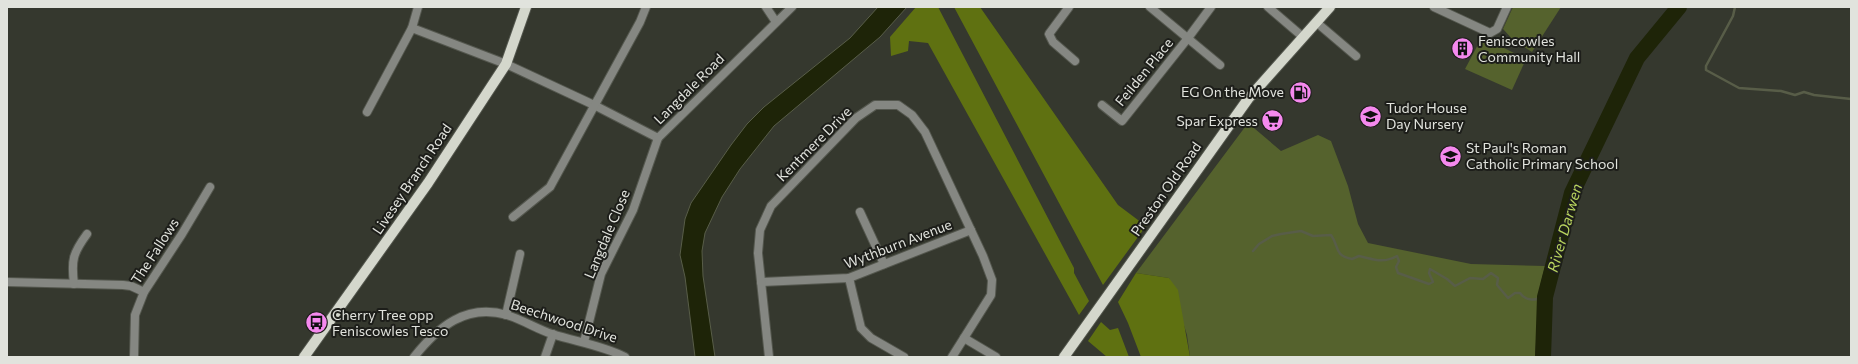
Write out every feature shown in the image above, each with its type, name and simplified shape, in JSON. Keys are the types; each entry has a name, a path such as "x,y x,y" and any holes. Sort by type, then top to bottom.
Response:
{"main road":[{"name":"Livesey Branch Road","path":"308,356 428,183 506,64 526,7"},
{"name":"Preston Old Road","path":"1064,357 1248,99 1330,7"}],"street":[{"path":"367,112 412,28 418,7"},
{"path":"513,217 550,187 640,22 646,7"},
{"path":"766,7 776,22"},
{"name":"Langdale Road","path":"412,28 506,64 594,105 658,138 792,7"},
{"path":"1069,7 1049,34 1053,42 1075,60"},
{"path":"1150,7 1220,65"},
{"path":"1188,38 1211,7"},
{"path":"1268,7 1303,37"},
{"path":"1434,7 1490,33 1497,29 1507,7"},
{"path":"1316,22 1356,56"},
{"name":"Feilden Place","path":"1102,105 1122,122 1188,38"},
{"name":"Kentmere Drive","path":"769,357 758,253 760,230 771,206 856,118 875,105 898,105 912,115 924,132 971,230 992,280 990,295 952,357"},
{"name":"Langdale Close","path":"584,342 601,274 632,210 658,138"},
{"name":"The Fallows","path":"134,357 135,316 144,292 182,234 210,187"},
{"path":"860,212 884,264"},
{"name":"Wythburn Avenue","path":"761,282 849,278 971,230"},
{"path":"74,284 72,268 73,256 87,234"},
{"path":"506,315 520,254"},
{"path":"849,278 861,328 870,338 904,357"},
{"path":"7,282 122,285 131,286 144,292"},
{"name":"Beechwood Drive","path":"414,357 448,323 464,315 478,311 506,315 553,334 612,350 625,357"},
{"path":"545,357 553,334"},
{"path":"964,338 996,357"}],"green space":[{"path":"916,7 938,7 1074,268 1074,273 1089,301 1079,315 928,43 909,41 908,51 891,56 890,37"},
{"path":"954,7 980,7 1118,205 1146,226 1103,285"},
{"path":"1513,7 1561,7 1532,52 1514,41 1503,29"},
{"path":"1482,37 1526,59 1512,90 1465,69"},
{"path":"1248,123 1281,151 1318,135 1331,141 1348,186 1358,224 1368,243 1471,264 1545,266 1540,286 1535,357 1190,357 1187,335 1169,278 1136,273"},
{"path":"1136,273 1169,278 1178,290 1190,357 1141,357 1118,302"},
{"path":"1101,322 1110,330 1118,328 1129,357 1107,357 1088,341"}],"shaded area":[{"path":"878,7 907,7 880,37 774,126 740,169 722,197 705,233 702,251 703,276 715,357 695,357 685,277 680,255 685,219 691,203 747,124 764,107 850,38"}],"waterway":[{"name":"River Darwen","path":"1543,357 1545,297 1572,193 1637,58 1679,7"},
{"path":"1735,7 1733,16 1706,66 1706,70 1739,88 1781,91 1795,95 1804,92 1814,95 1851,99"},
{"path":"1253,251 1259,244 1272,236 1281,234 1301,231 1313,236 1331,235 1339,253 1342,255 1352,259 1359,256 1383,260 1397,256 1399,261 1396,267 1398,273 1429,284 1433,282 1429,273 1430,269 1447,279 1455,286 1470,278 1483,279 1491,273 1498,278 1497,285 1508,298 1515,293 1520,293 1525,298 1531,300 1545,297"}],"place":[{"name":"Feniscowles Community Hall","path":"1462,49"},
{"name":"EG On the Move","path":"1300,92"},
{"name":"Tudor House Day Nursery","path":"1370,116"},
{"name":"Spar Express","path":"1273,121"},
{"name":"St Paul's Roman Catholic Primary School","path":"1450,156"},
{"name":"Cherry Tree opp Feniscowles Tesco","path":"317,323"}]}
